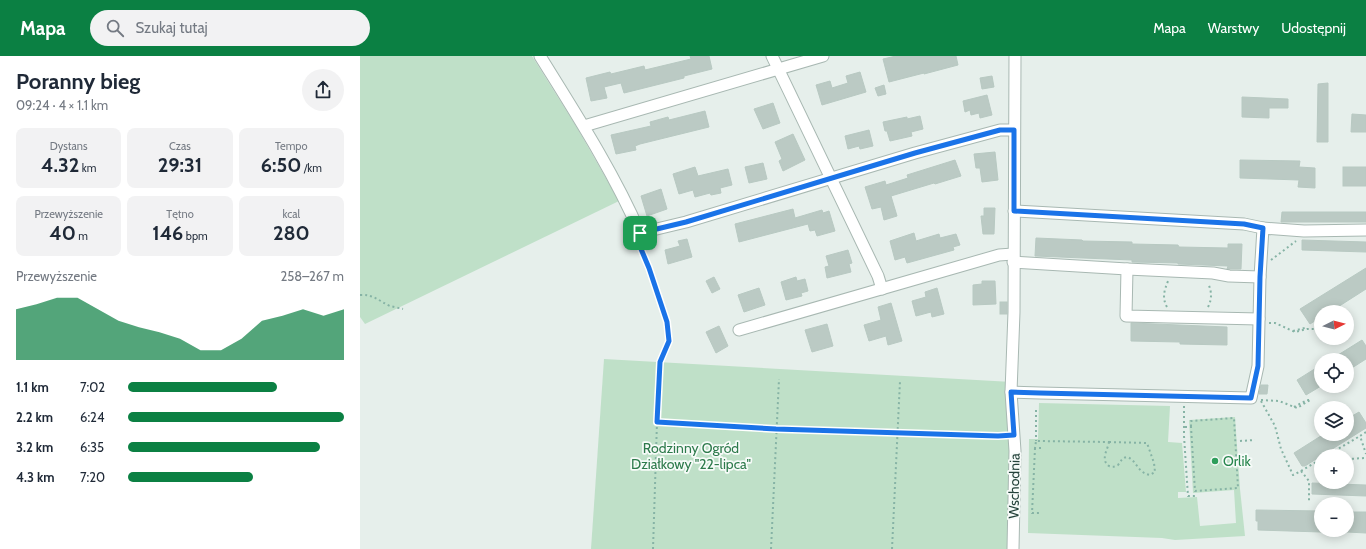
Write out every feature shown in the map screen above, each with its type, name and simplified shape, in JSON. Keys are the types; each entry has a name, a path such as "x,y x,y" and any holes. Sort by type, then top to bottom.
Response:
{"street":[{"path":"540,56 584,126 626,202 640,233 694,220 915,153 1000,130 1014,130"},
{"path":"772,56 878,276 882,289"},
{"path":"584,126 823,56"},
{"name":"Wschodnia","path":"1013,549 1015,450 1011,392 1014,312 1013,258 1015,56"},
{"path":"1014,211 1244,224 1263,228 1304,230 1366,230"},
{"path":"1011,392 1251,398 1258,366 1260,277 1263,228"},
{"path":"738,330 999,255 1013,258 1127,269 1200,272 1229,276 1260,277"},
{"path":"1127,269 1126,316 1259,321"}],"path":[{"path":"1268,262 1302,236 1304,230"},
{"path":"640,233 641,249 667,322 669,341 660,362 653,549"},
{"path":"1177,318 1168,310 1164,302 1163,293 1169,280 1179,271"},
{"path":"1196,318 1209,306 1211,298 1211,289 1200,272"},
{"path":"360,295 368,294 391,306 403,309"},
{"path":"1259,321 1274,323 1295,332 1314,329"},
{"path":"771,549 779,379"},
{"path":"892,549 900,381"},
{"path":"1256,400 1279,401 1294,407 1297,408 1310,400 1306,400 1294,407"},
{"path":"1261,400 1275,426 1281,449 1293,475 1314,463"},
{"path":"1184,408 1184,436 1188,496 1197,496"},
{"path":"1036,410 1036,441 1032,513 1039,513"},
{"path":"1234,418 1238,488 1195,491 1191,427 1191,421 1234,418"},
{"path":"657,422 776,429 960,436 1014,435"},
{"path":"1185,427 1191,427"},
{"path":"1339,449 1366,432"},
{"path":"1360,436 1366,454"},
{"path":"1240,441 1255,440"},
{"path":"1036,441 1147,442 1155,472 1153,474 1147,474 1127,457 1114,467 1108,465 1105,456 1109,442"},
{"path":"1035,448 1042,448"},
{"path":"1354,459 1366,458"},
{"path":"1301,471 1308,481 1309,501"}],"green space":[{"path":"360,56 532,56 576,126 619,201 365,324 360,317"},
{"name":"Rodzinny Ogród Działkowy \"22-lipca\"","path":"604,359 1012,382 1008,549 591,549"},
{"path":"1039,403 1170,406 1168,442 1182,443 1186,492 1178,492 1178,498 1197,497 1200,526 1236,523 1234,490 1193,493 1189,420 1235,417 1245,536 1175,540 1162,538 1028,533 1029,439 1038,439"}],"building":[{"path":"690,56 709,56 712,69 684,76 684,78 624,93 621,83 604,87 607,98 591,101 586,78 644,66 645,70 691,59"},
{"path":"896,56 956,56 958,65 889,82 883,59"},
{"path":"860,72 866,92 822,105 816,85 830,81 832,88 848,83 846,76"},
{"path":"992,76 994,87 982,89 980,78"},
{"path":"1328,83 1328,142 1317,142 1318,84"},
{"path":"884,85 886,94 878,96 875,88"},
{"path":"987,95 992,115 980,118 979,113 971,115 970,110 965,112 963,101"},
{"path":"1242,97 1288,99 1288,108 1269,108 1269,118 1242,117"},
{"path":"773,103 780,123 763,129 754,109"},
{"path":"705,111 709,127 640,144 635,146 636,150 616,154 611,135 651,126 650,122 668,117 669,120"},
{"path":"1352,114 1366,115 1366,132 1351,132"},
{"path":"920,116 923,129 911,132 912,136 890,141 887,131 885,131 883,122"},
{"path":"869,130 873,146 860,149 859,146 848,149 845,136"},
{"path":"793,134 805,160 783,171 779,161 782,159 775,142"},
{"path":"995,152 998,180 982,182 980,168 976,168 974,154"},
{"path":"955,160 961,176 891,196 897,216 884,220 881,207 872,209 865,187 885,181 886,185 908,178 907,175"},
{"path":"1240,160 1300,161 1299,167 1315,168 1315,188 1298,187 1299,180 1240,178"},
{"path":"763,163 767,179 749,183 745,167"},
{"path":"695,167 698,176 728,169 732,185 720,188 721,193 711,195 710,193 695,197 693,190 679,194 673,174"},
{"path":"1343,167 1366,167 1366,186 1343,186"},
{"path":"661,189 667,209 647,216 641,196"},
{"path":"984,208 995,208 994,234 983,234 981,216 984,216"},
{"path":"793,209 795,218 822,210 823,213 829,211 835,231 817,236 815,230 810,231 808,224 739,242 735,224"},
{"path":"1282,212 1366,212 1366,222 1281,222"},
{"path":"914,233 916,241 939,234 940,238 956,234 960,245 953,247 954,250 907,263 905,257 895,260 890,241"},
{"path":"1036,238 1132,242 1132,244 1178,245 1179,247 1228,248 1228,244 1242,244 1241,269 1227,269 1228,266 1035,256"},
{"path":"687,239 692,257 668,264 665,250 680,246 678,241"},
{"path":"1302,240 1366,242 1366,252 1302,250"},
{"path":"848,250 852,263 849,264 851,272 827,278 825,267 829,266 826,256"},
{"path":"1366,268 1366,289 1341,305 1314,305 1314,321 1310,324 1300,309"},
{"path":"714,277 720,289 712,293 706,281"},
{"path":"796,277 797,281 805,279 808,291 801,293 802,296 786,300 781,282"},
{"path":"982,281 995,281 996,304 973,305 973,285 982,284"},
{"path":"759,288 765,305 744,312 738,295"},
{"path":"937,288 944,314 932,317 931,312 916,316 912,301 926,297 925,292"},
{"path":"1000,302 1007,302 1007,314 1000,314"},
{"path":"891,303 902,341 888,345 886,336 869,341 864,325 881,320 878,307"},
{"path":"1131,323 1227,327 1227,345 1131,341"},
{"path":"827,324 833,346 812,352 805,330"},
{"path":"719,326 728,346 716,353 706,332"},
{"path":"1362,340 1366,346 1366,359 1354,366 1354,353 1341,353"},
{"path":"1314,369 1314,390 1306,395 1297,380"},
{"path":"1261,385 1268,385 1267,394 1259,394"},
{"path":"1359,412 1366,423 1366,428 1354,435 1354,415"},
{"path":"1314,440 1345,441 1332,449 1314,449 1314,460 1305,466 1302,466 1294,453"},
{"path":"1312,483 1314,483 1314,489 1354,489 1354,485 1366,485 1366,496 1312,494"},
{"path":"1256,510 1314,511 1314,532 1258,530 1258,521 1256,521"},
{"path":"1354,512 1366,512 1366,533 1354,532"}],"place":[{"name":"Orlik","path":"1215,461"}],"route":[{"path":"1000,130 1014,130 1014,211 1244,224 1263,228 1260,277 1258,366 1251,398 1011,392 1014,435 998,436 776,429 657,422 660,362 669,341 667,322 641,249 640,233 686,222 915,153 1000,130"}]}
